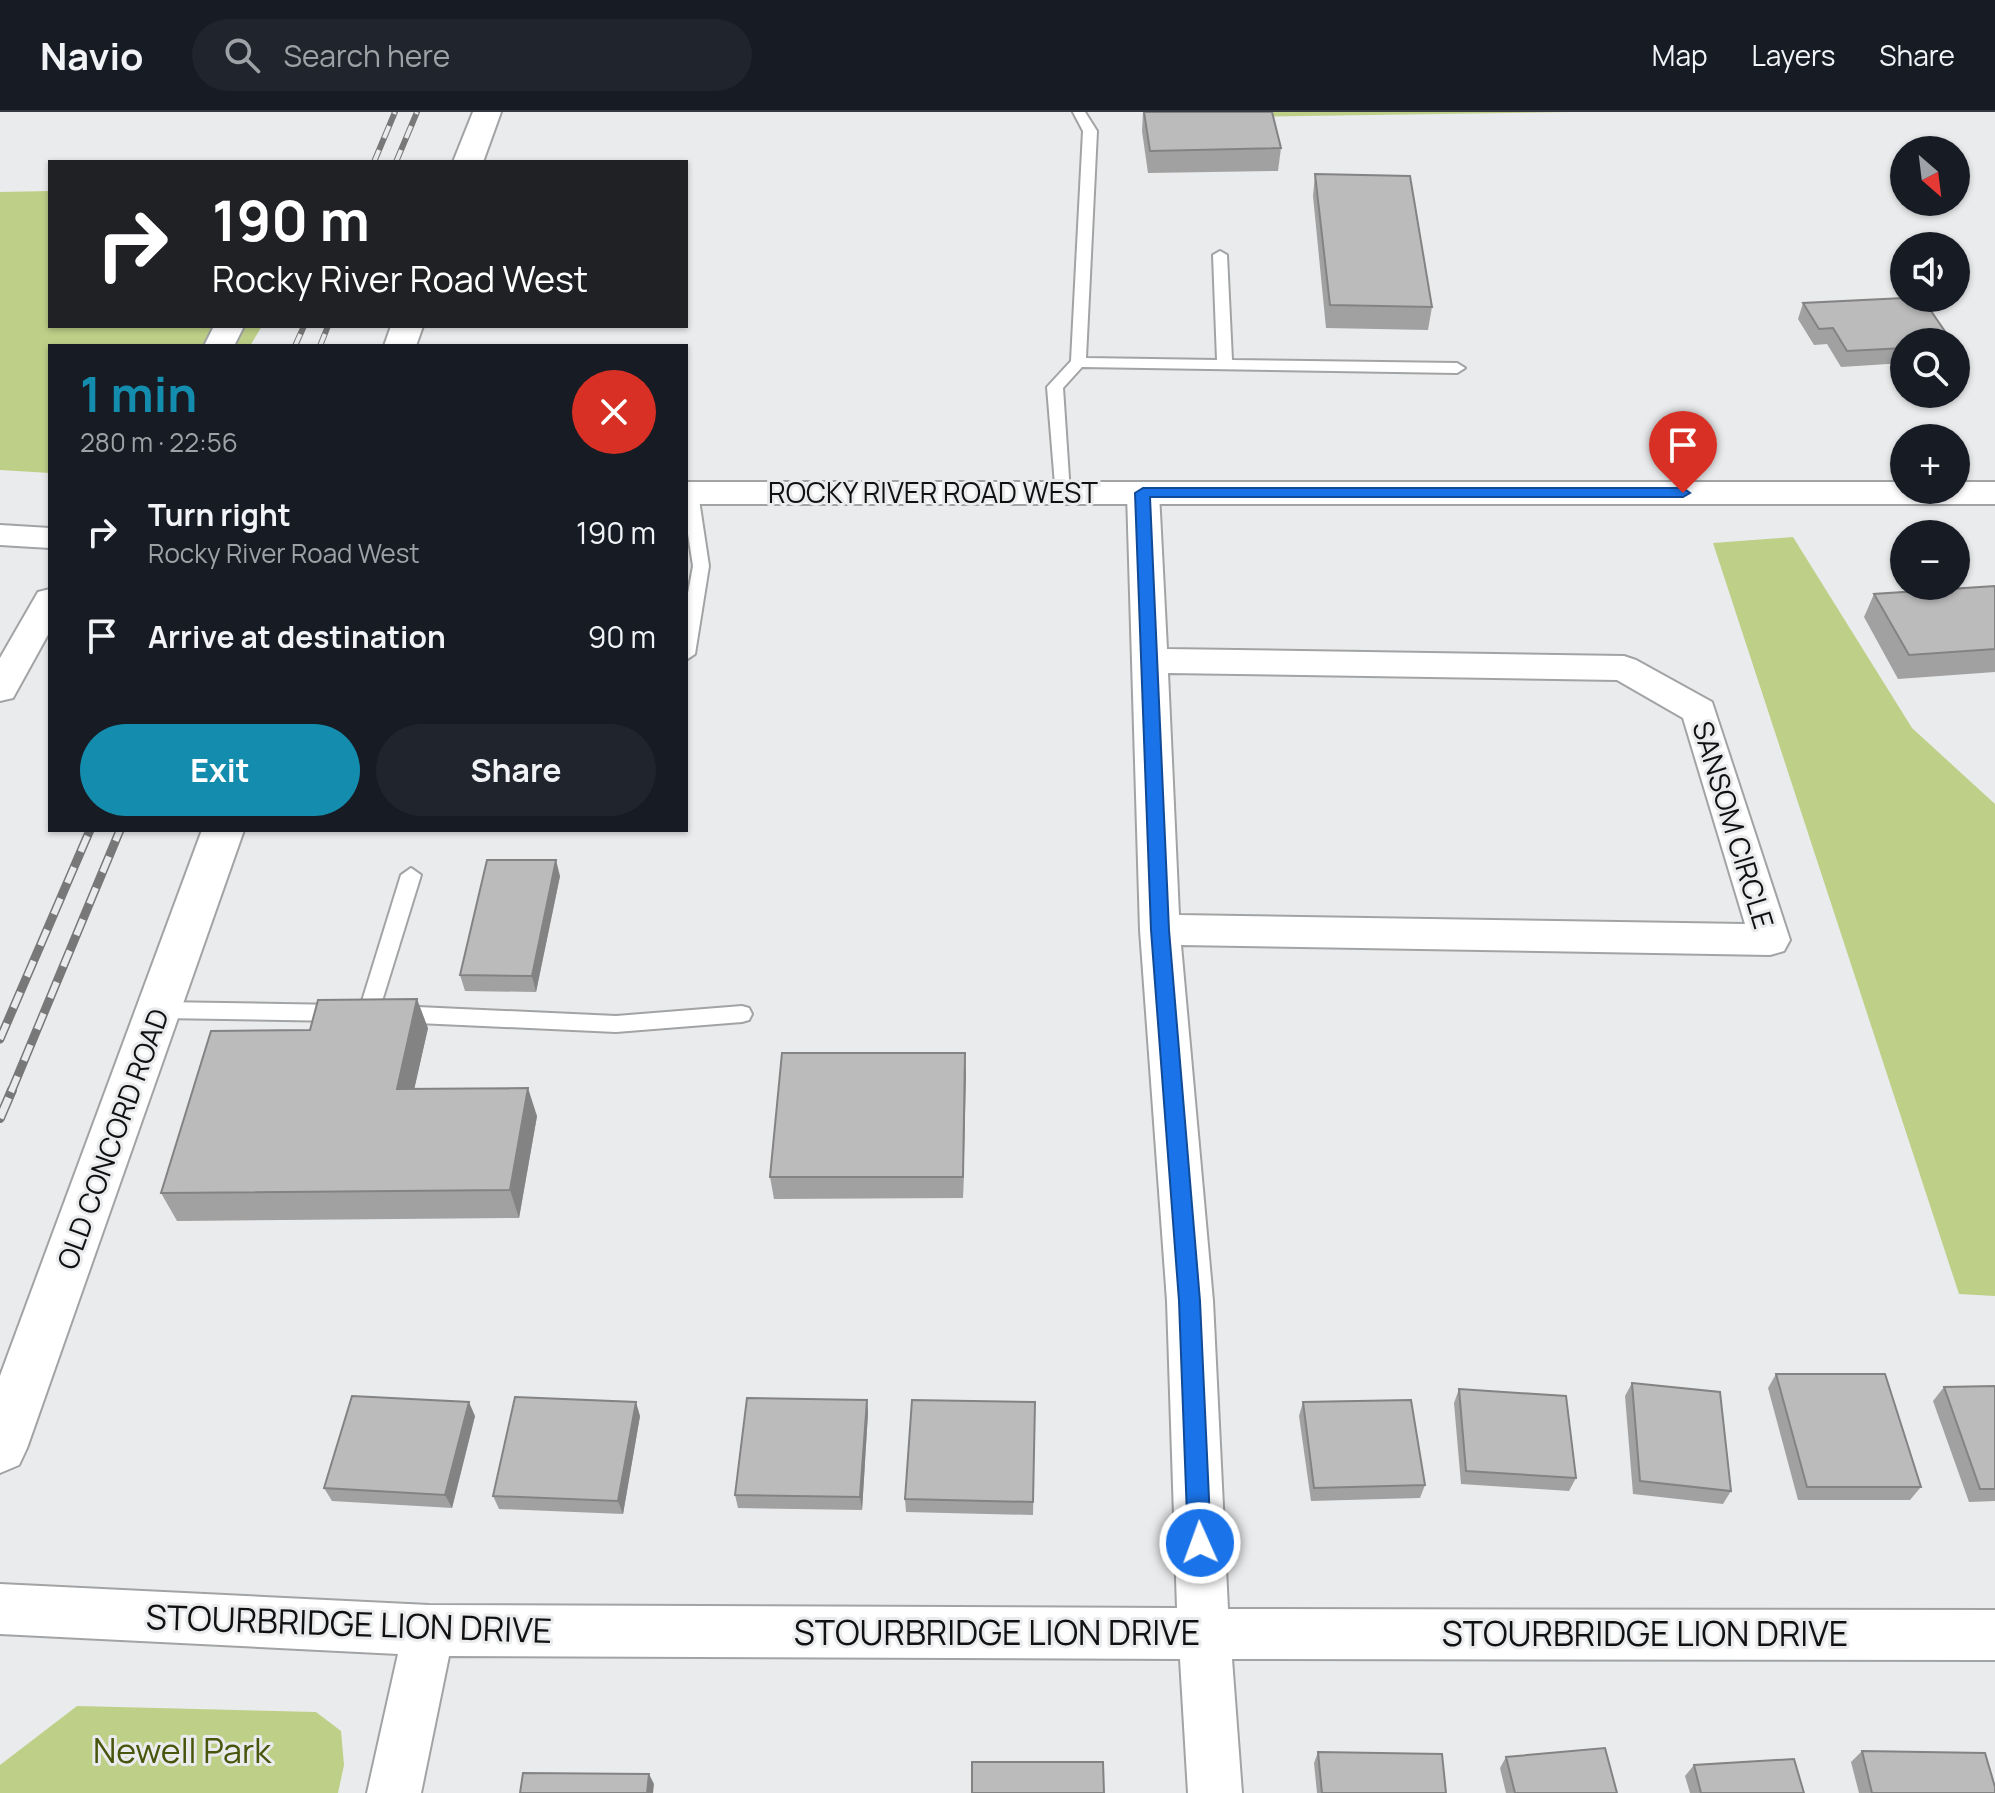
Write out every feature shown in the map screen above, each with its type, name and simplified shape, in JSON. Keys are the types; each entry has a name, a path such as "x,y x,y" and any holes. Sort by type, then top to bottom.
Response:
{"street":[{"path":"469,160 487,112"},
{"name":"ROCKY RIVER ROAD WEST","path":"688,493 1995,493"},
{"path":"1143,493 1160,930 1190,1301 1204,1634 1215,1793"},
{"path":"0,535 48,538"},
{"path":"0,689 48,604"},
{"name":"SANSOM CIRCLE","path":"1150,661 1624,668 1699,711 1770,940 1160,930"},
{"name":"OLD CONCORD ROAD","path":"0,1448 222,832"},
{"name":"STOURBRIDGE LION DRIVE","path":"0,1609 429,1630 1995,1635"},
{"path":"394,1793 429,1630"}],"lane":[{"path":"1062,493 1055,387 1078,362 1090,131 1079,112"},
{"path":"1220,255 1225,364"},
{"path":"1078,362 1457,368"},
{"path":"688,493 701,566 688,642"},
{"path":"368,1014 411,875"},
{"path":"160,1010 616,1024 742,1014"}],"green space":[{"path":"1172,112 1571,112 1174,118"},
{"path":"48,191 48,328 261,328 251,344 48,344 48,473 0,470 0,192"},
{"path":"1793,537 1912,728 1995,804 1995,1296 1959,1294 1713,543"},
{"name":"Newell Park","path":"77,1706 316,1712 341,1731 344,1765 338,1793 0,1793 0,1765"}],"building":[{"path":"1144,112 1272,112 1281,148 1150,151"},
{"path":"1315,174 1410,176 1432,307 1330,305"},
{"path":"1890,299 1890,312 1932,312 1943,328 1890,328 1890,349 1847,351 1833,328 1819,329 1803,303"},
{"path":"1995,586 1995,649 1909,655 1874,594 1890,593 1890,600 1970,600 1970,588"},
{"path":"487,860 556,860 532,976 460,975"},
{"path":"417,999 397,1089 528,1088 510,1190 161,1193 211,1031 310,1030 318,1000"},
{"path":"782,1053 965,1053 963,1177 770,1177"},
{"path":"1776,1374 1885,1374 1921,1487 1807,1487"},
{"path":"1632,1383 1720,1392 1731,1491 1640,1481"},
{"path":"1995,1386 1995,1489 1980,1489 1944,1387"},
{"path":"1459,1389 1566,1396 1576,1478 1466,1471"},
{"path":"352,1396 469,1402 445,1495 324,1488"},
{"path":"515,1397 636,1402 618,1501 493,1496"},
{"path":"747,1398 867,1400 860,1497 735,1495"},
{"path":"912,1400 1035,1402 1033,1502 905,1499"},
{"path":"1411,1400 1425,1485 1314,1488 1303,1402"},
{"path":"1605,1748 1617,1793 1515,1793 1506,1757"},
{"path":"1862,1751 1985,1753 1995,1793 1872,1793"},
{"path":"1318,1752 1442,1754 1446,1793 1322,1793"},
{"path":"1794,1759 1804,1793 1701,1793 1694,1765"},
{"path":"972,1762 1103,1762 1104,1793 972,1793"},
{"path":"523,1773 649,1774 647,1793 520,1793"}],"railway":[{"path":"375,160 395,112"},
{"path":"397,160 417,112"},
{"path":"296,344 303,328"},
{"path":"321,344 327,328"},
{"path":"0,1039 89,832"},
{"path":"11,1092 119,832"},
{"path":"0,1118 12,1090"}],"route":[{"path":"1200,1543 1190,1301 1160,930 1143,493 1683,493"}]}
